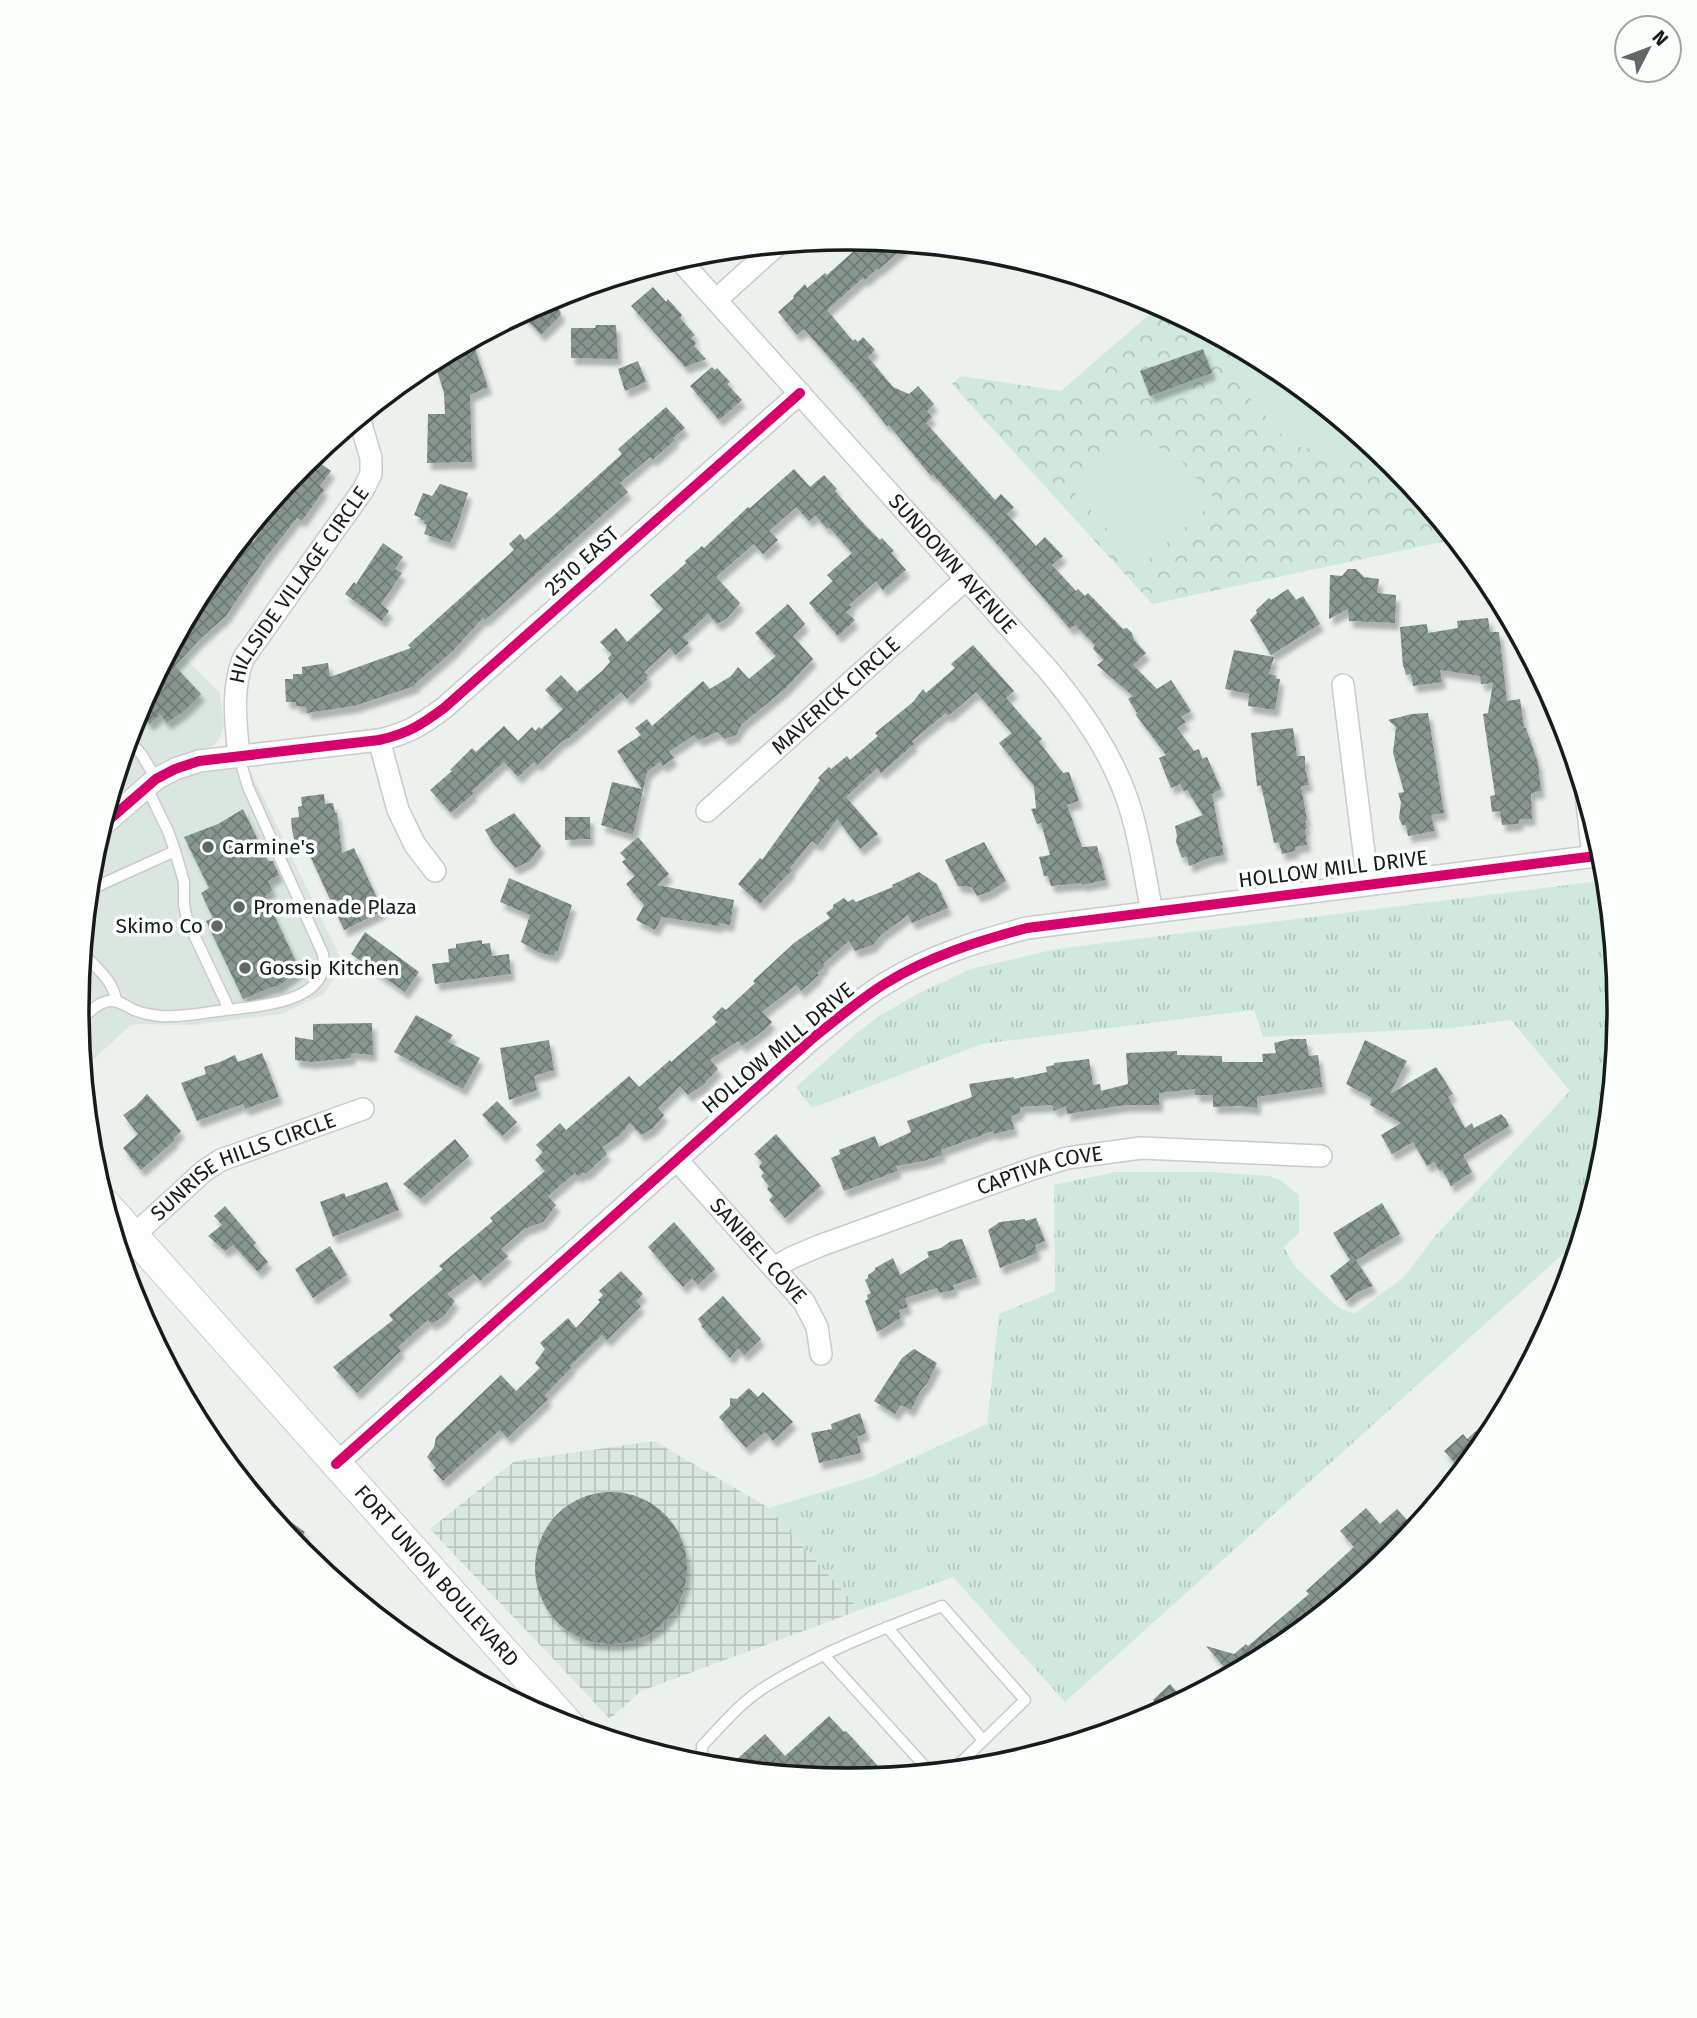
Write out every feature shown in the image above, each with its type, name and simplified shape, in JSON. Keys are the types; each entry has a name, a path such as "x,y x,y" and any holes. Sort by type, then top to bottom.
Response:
{"main road":[{"name":"FORT UNION BOULEVARD","path":"120,1221 554,1708"}],"street":[{"path":"716,300 767,254"},
{"name":"SUNDOWN AVENUE","path":"686,267 1076,703 1116,772 1130,809 1152,912"},
{"name":"2510 EAST","path":"114,815 151,783 175,769 200,761 379,740 402,735 424,723 800,393"},
{"name":"HILLSIDE VILLAGE CIRCLE","path":"239,757 236,678 243,659 363,490 371,474 371,458 362,427"},
{"name":"MAVERICK CIRCLE","path":"707,811 966,579"},
{"path":"1343,685 1368,884"},
{"path":"379,740 398,810 415,845 436,871"},
{"name":"HOLLOW MILL DRIVE","path":"336,1464 848,1009 887,982 929,960 977,941 1027,928 1592,857"},
{"name":"SUNRISE HILLS CIRCLE","path":"133,1236 204,1171 220,1160 363,1109"},
{"name":"CAPTIVA COVE","path":"774,1268 819,1246 1068,1158 1141,1149 1321,1156"},
{"name":"SANIBEL COVE","path":"677,1160 804,1302 817,1327 821,1354"}],"lane":[{"path":"136,748 142,755 175,850 184,882 187,920 229,1009"},
{"path":"89,1013 107,1001 116,1001 158,1016 256,1007 297,996 318,980 325,964 323,954 248,787 239,757"},
{"path":"100,885 175,850"},
{"path":"91,962 115,991 116,1001"},
{"path":"702,1754 702,1746 731,1715 764,1688 847,1643 942,1606 1025,1700 964,1759"},
{"path":"887,1627 983,1740"},
{"path":"824,1655 922,1765"}],"shaded area":[{"path":"179,652 220,693 224,726 218,741 210,748 169,758 156,765 120,796 147,718"},
{"path":"249,768 344,965 324,994 281,1014 192,1025 136,1024 130,1026 91,1061 89,1009 91,959 96,910 110,832 162,787 181,777"},
{"path":"654,1441 769,1508 860,1610 641,1691 610,1719 430,1529 515,1461"}],"green space":[{"path":"1151,313 1228,351 1311,407 1385,472 1446,541 1152,604 952,384 961,376 1061,391"},
{"path":"1248,364 1311,407 1368,456 1363,461 1292,445 1232,378"},
{"path":"1134,439 1175,454 1216,500 1145,562 1138,562 1073,491"},
{"path":"1596,881 1606,959 1608,1009 1606,1059 1593,1157 1582,1206 1568,1249 1065,1702 953,1577 860,1610 769,1508 868,1478 987,1424 999,1314 1055,1291 1054,1185 1115,1172 1211,1172 1270,1176 1280,1180 1299,1195 1299,1233 1284,1247 1295,1267 1338,1307 1354,1314 1403,1278 1436,1235 1570,1091 1511,1020 1452,1028 1263,1037 1254,1010 982,1044 812,1108 796,1087 879,1016 921,992 971,969 1056,949"}],"building":[{"path":"855,250 900,251 865,280 863,278 827,310 853,341 855,339 858,342 863,337 875,350 868,357 893,387 909,394 918,386 934,404 927,411 932,417 926,423 995,500 1001,494 1014,507 1007,514 1036,546 1045,537 1063,556 1052,565 1076,591 1078,589 1085,596 1088,593 1123,629 1127,628 1132,633 1134,640 1146,653 1133,665 1157,689 1171,680 1191,711 1181,717 1186,722 1177,728 1194,751 1199,749 1202,759 1207,757 1221,789 1212,794 1224,855 1189,866 1187,856 1182,858 1176,842 1175,826 1203,815 1180,784 1171,788 1159,758 1166,755 1136,715 1128,699 1133,696 1097,665 1104,660 1093,649 1095,645 1075,625 1070,629 991,537 933,475 931,476 804,329 797,335 778,312 805,284 807,288 825,273 827,275"},
{"path":"653,287 682,315 680,318 695,335 691,338 696,343 694,346 706,359 685,367 631,306"},
{"path":"557,308 561,315 541,335 528,321"},
{"path":"596,325 616,325 618,359 571,358 571,328 595,328"},
{"path":"475,348 488,387 470,395 472,462 427,463 428,414 445,414 444,393 437,371"},
{"path":"1203,349 1212,373 1150,396 1140,371"},
{"path":"638,361 646,382 625,391 618,369"},
{"path":"712,367 715,370 717,368 730,382 727,384 742,400 719,420 690,386"},
{"path":"666,407 685,428 673,438 675,440 620,483 628,492 485,620 483,618 453,651 415,686 354,706 307,713 306,707 296,706 296,702 286,702 285,679 293,679 293,674 302,674 302,667 328,663 330,677 411,648 408,645 514,550 509,544 520,534 525,540 553,516 622,454 618,449"},
{"path":"321,464 331,471 320,486 324,490 302,521 297,518 226,616 175,666 201,694 167,723 160,714 150,724 147,718 191,629 217,587 246,547 251,541 253,542 278,508"},
{"path":"794,469 810,487 824,475 865,525 894,551 891,553 906,570 883,590 876,581 849,605 852,607 846,612 855,620 838,636 809,603 833,581 827,575 852,553 815,515 809,521 796,507 769,531 778,540 763,554 754,544 716,577 740,603 727,618 717,624 708,614 683,637 689,643 675,655 670,648 644,672 648,679 627,699 621,692 537,765 534,762 518,777 504,762 451,813 430,790 452,771 450,770 472,748 476,752 504,726 518,741 532,727 535,731 539,727 541,729 563,709 545,690 561,675 577,692 602,671 610,662 608,658 612,654 600,642 616,628 627,642 663,609 650,595 702,546 704,548"},
{"path":"440,484 468,493 450,543 424,534 427,525 425,521 414,515 423,493 432,496"},
{"path":"383,543 403,557 395,569 402,573 381,604 389,611 382,621 345,594 354,582 356,584"},
{"path":"1348,569 1356,569 1364,577 1379,579 1377,593 1396,595 1395,623 1349,621 1348,609 1329,619 1330,575 1342,576"},
{"path":"1288,589 1296,600 1303,596 1320,624 1271,655 1250,620 1269,598 1271,600"},
{"path":"788,604 805,624 793,636 813,659 786,688 742,724 736,735 725,739 718,732 699,740 694,735 669,752 674,758 663,766 660,762 647,772 633,835 601,825 612,782 642,789 617,751 641,735 635,728 647,719 652,726 703,681 710,689 731,676 738,667 749,679 776,656 755,633"},
{"path":"1488,618 1490,632 1499,632 1507,701 1520,699 1524,728 1538,763 1541,791 1531,793 1532,819 1519,819 1519,824 1502,825 1500,811 1492,812 1490,796 1495,795 1483,714 1488,713 1493,683 1481,684 1480,676 1440,670 1442,682 1413,686 1411,674 1406,675 1403,667 1400,627 1427,624 1428,633 1458,628 1457,621"},
{"path":"973,645 1014,691 1006,698 1042,739 1039,742 1063,773 1069,772 1079,801 1067,805 1082,847 1097,846 1106,880 1082,885 1051,886 1048,876 1044,876 1039,857 1050,855 1041,823 1037,824 1031,809 1036,808 1034,786 999,743 1012,733 976,692 912,741 914,744 881,773 877,768 846,797 878,834 860,849 837,819 818,845 812,841 790,868 792,870 760,904 738,884 760,858 762,860 820,780 818,778 829,767 831,769 847,756 850,760 878,736 875,733 913,702 923,689 926,693 955,668 951,664"},
{"path":"1234,650 1274,657 1269,674 1280,679 1275,710 1248,706 1249,694 1225,689"},
{"path":"1428,713 1444,813 1431,815 1435,831 1408,836 1406,825 1402,825 1399,818 1401,802 1398,793 1404,792 1393,753 1396,727 1388,720"},
{"path":"1293,728 1297,756 1305,756 1309,785 1301,786 1307,820 1307,845 1295,847 1295,851 1282,854 1279,842 1274,843 1261,785 1257,786 1251,733"},
{"path":"324,794 325,804 333,803 337,813 342,853 354,848 383,911 344,930 305,845 295,843 292,830 291,818 299,817 301,797"},
{"name":"Promenade Plaza","path":"243,809 268,861 273,861 279,875 268,881 272,890 265,896 300,970 276,988 275,986 243,999 206,921 213,918 201,893 209,888 184,837 218,824"},
{"path":"514,813 541,846 530,861 515,868 485,830"},
{"path":"565,817 590,817 590,839 565,840"},
{"path":"638,837 669,874 657,885 734,900 730,925 719,923 719,926 662,917 655,930 636,920 644,905 626,884 635,876 622,862 626,859 620,853"},
{"path":"984,842 1006,881 977,896 972,887 958,886 945,860"},
{"path":"919,872 937,884 948,908 912,923 908,915 881,935 873,945 855,951 849,941 823,964 825,966 817,973 819,975 801,991 796,985 762,1012 772,1022 764,1030 742,1046 738,1041 710,1060 718,1069 703,1085 688,1095 680,1086 658,1108 664,1115 653,1128 641,1135 630,1123 620,1135 602,1147 607,1154 586,1174 584,1172 578,1177 575,1173 548,1196 556,1205 543,1222 524,1229 501,1249 508,1256 480,1281 474,1274 447,1294 455,1301 444,1316 432,1324 428,1320 398,1347 401,1351 357,1393 333,1367 393,1320 389,1315 443,1269 439,1266 493,1221 490,1218 545,1171 535,1160 543,1152 536,1145 560,1123 566,1130 629,1076 639,1087 670,1060 671,1062 717,1022 712,1017 722,1007 726,1010 794,943 830,918 826,913 833,905 844,898 848,902 853,899 856,902 893,887 892,885"},
{"path":"509,878 572,905 558,951 554,956 538,952 521,942 530,915 500,902"},
{"path":"365,932 419,972 405,992 351,954"},
{"path":"482,940 482,944 490,943 492,956 509,954 511,974 435,984 432,964 449,962 448,949 456,948 456,944"},
{"path":"416,1015 453,1035 448,1042 480,1058 463,1089 394,1052"},
{"path":"372,1023 373,1055 352,1053 351,1058 312,1062 295,1060 295,1037 313,1040 313,1024"},
{"path":"1306,1039 1309,1056 1318,1055 1322,1087 1257,1097 1257,1108 1213,1107 1213,1095 1195,1095 1195,1089 1159,1093 1159,1105 1126,1105 1067,1114 1066,1106 1054,1111 1052,1105 1020,1107 1020,1113 1011,1116 1014,1129 994,1134 993,1131 941,1150 942,1155 896,1166 898,1171 844,1191 831,1158 840,1154 839,1150 875,1136 879,1147 911,1132 907,1121 972,1097 969,1084 1014,1079 1047,1072 1046,1067 1054,1063 1089,1059 1093,1085 1100,1084 1101,1091 1128,1084 1126,1053 1177,1051 1177,1055 1222,1056 1222,1062 1263,1062 1262,1054 1276,1053 1274,1043"},
{"path":"549,1040 554,1070 534,1076 537,1090 509,1100 500,1048"},
{"path":"1365,1040 1407,1061 1390,1094 1436,1067 1453,1094 1448,1097 1465,1128 1472,1123 1474,1128 1501,1114 1506,1119 1509,1126 1463,1155 1472,1172 1451,1186 1442,1169 1440,1171 1434,1162 1427,1166 1413,1142 1392,1154 1381,1135 1401,1123 1370,1105 1372,1098 1346,1084"},
{"path":"262,1053 279,1097 245,1109 243,1104 197,1121 181,1083 206,1074 204,1067 235,1055 238,1062"},
{"path":"147,1094 181,1131 173,1139 175,1140 141,1170 123,1148 138,1134 123,1115"},
{"path":"497,1101 517,1122 502,1136 482,1115"},
{"path":"776,1134 821,1186 785,1218 769,1200 773,1196 761,1176 764,1173 759,1167 762,1162 754,1154"},
{"path":"455,1139 469,1156 421,1199 403,1184"},
{"path":"387,1182 399,1210 333,1237 320,1202 344,1193 346,1197"},
{"path":"1382,1203 1400,1234 1356,1260 1373,1286 1346,1301 1330,1276 1350,1260 1333,1233"},
{"path":"225,1206 268,1262 258,1272 233,1245 225,1251 208,1236 222,1225 214,1216"},
{"path":"1036,1218 1045,1241 1035,1245 1037,1253 1000,1268 988,1230 1000,1222"},
{"path":"674,1222 715,1269 698,1285 692,1278 683,1287 648,1247"},
{"path":"962,1239 977,1277 953,1285 954,1290 939,1293 937,1288 905,1298 908,1307 899,1310 901,1318 877,1332 865,1301 871,1293 865,1280 868,1275 893,1258 900,1275 929,1257 927,1252"},
{"path":"330,1246 347,1275 313,1298 295,1269"},
{"path":"621,1271 643,1294 636,1301 641,1306 607,1340 602,1335 570,1366 545,1395 548,1399 507,1438 500,1430 443,1481 433,1470 436,1468 427,1457 434,1447 436,1437 501,1375 516,1391 540,1368 535,1363 545,1349 540,1343 568,1318 576,1328 600,1302 598,1300 603,1295 599,1291"},
{"path":"723,1296 761,1339 744,1355 738,1348 730,1358 701,1326 698,1319"},
{"path":"914,1349 937,1363 911,1410 901,1405 895,1414 874,1401 902,1358"},
{"path":"749,1388 758,1397 763,1392 793,1422 773,1441 765,1432 746,1448 719,1417 730,1406 730,1398 737,1399"},
{"path":"860,1413 866,1433 857,1437 861,1453 819,1463 811,1433 832,1429 831,1424"},
{"path":"1485,1423 1456,1464 1444,1451 1463,1434 1467,1439"},
{"path":"611,1492 640,1498 665,1514 681,1539 687,1568 681,1597 665,1622 640,1638 611,1644 582,1638 557,1622 541,1597 535,1568 541,1539 557,1514 582,1498"},
{"path":"1366,1508 1380,1524 1397,1509 1408,1521 1349,1580 1311,1611 1225,1668 1206,1646 1234,1654 1246,1644 1248,1646 1309,1594 1306,1591 1354,1547 1340,1531"},
{"path":"286,1518 305,1532 302,1536"},
{"path":"1170,1684 1178,1693 1155,1703 1153,1700"},
{"path":"829,1716 879,1767 799,1767 736,1760 765,1734 785,1756"}],"cycle path":[{"path":"114,815 156,779 199,761 379,740 406,732 421,724 444,708 800,393"},
{"path":"336,1464 813,1038 876,989 903,973 972,944 1027,928 1592,857"}],"place":[{"name":"Carmine's","path":"208,847"},
{"name":"Promenade Plaza","path":"239,907"},
{"name":"Skimo Co","path":"217,926"},
{"name":"Gossip Kitchen","path":"245,968"}]}
